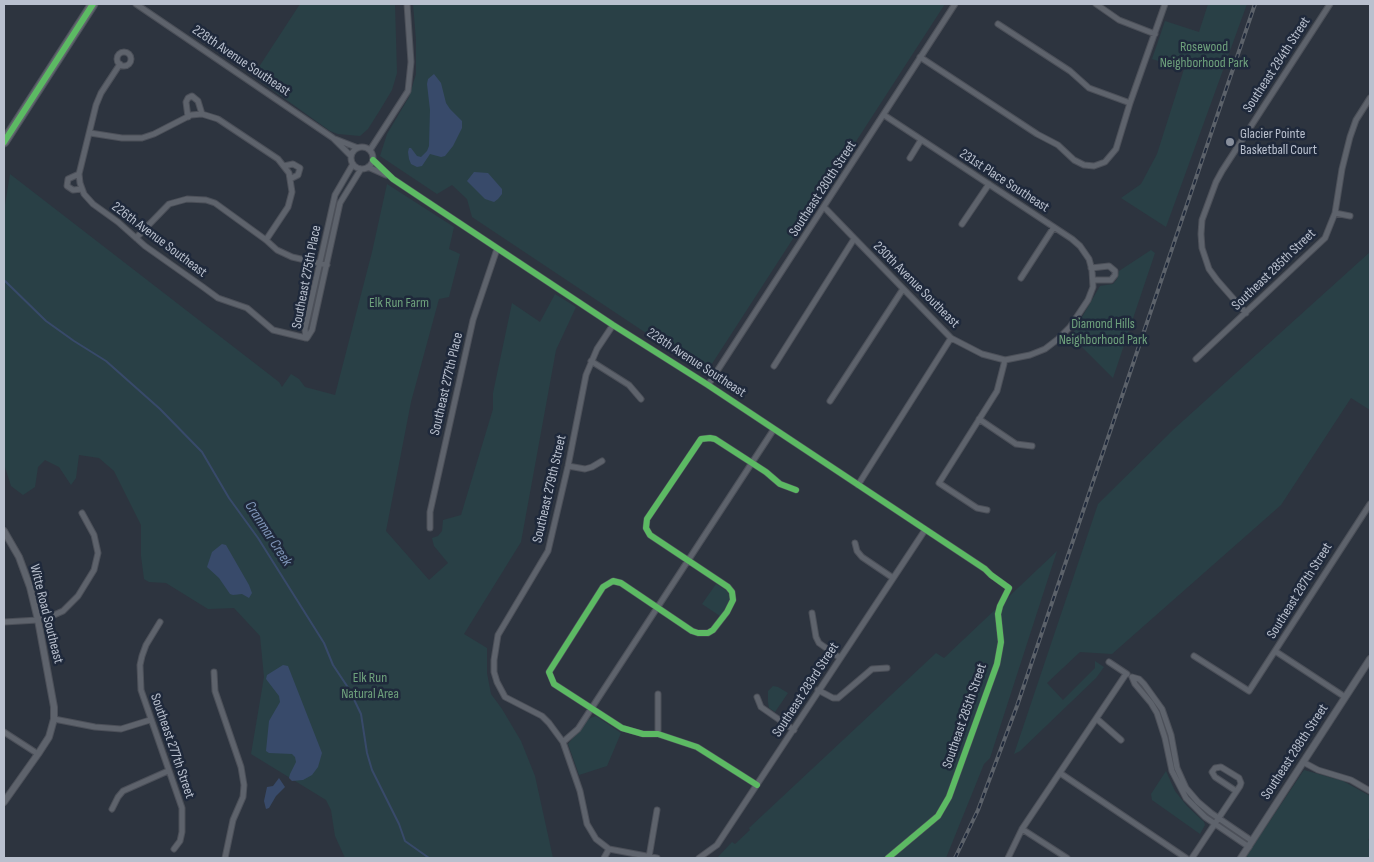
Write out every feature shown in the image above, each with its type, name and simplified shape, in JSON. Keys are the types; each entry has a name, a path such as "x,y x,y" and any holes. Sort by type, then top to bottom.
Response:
{"main road":[{"path":"4,142 93,4"}],"street":[{"name":"228th Avenue Southeast","path":"136,4 333,138 351,156"},
{"path":"367,149 382,133 408,91 412,62 407,4"},
{"name":"Southeast 280th Street","path":"708,385 955,4"},
{"path":"1096,4 1119,20 1155,34"},
{"path":"920,57 1037,134 1058,145 1079,163 1094,166 1109,159 1116,150 1130,103 1165,4"},
{"name":"Southeast 284th Street","path":"1246,313 1209,269 1201,234 1202,220 1222,171 1330,4"},
{"path":"998,24 1070,71 1090,88 1130,103"},
{"path":"82,190 73,190 67,186 68,179 79,174 96,105 101,93 120,64"},
{"path":"188,117 186,102 192,96 198,100 202,114"},
{"name":"Southeast 285th Street","path":"1196,359 1325,238 1336,213 1342,169 1350,137 1356,120 1370,98"},
{"path":"90,133 122,138 142,138 188,117 202,114 225,123 278,159 284,166 290,179 292,192 288,207 266,240"},
{"name":"231st Place Southeast","path":"884,114 1072,239 1080,246 1089,259 1093,280"},
{"name":"228th Avenue Southeast","path":"333,138 358,148"},
{"path":"910,158 921,140"},
{"path":"358,148 367,149 373,156 373,160 368,167 361,169 353,164 351,156 358,148"},
{"name":"228th Avenue Southeast","path":"373,160 393,179"},
{"path":"284,166 293,164 300,168 298,175 290,179"},
{"name":"Southeast 275th Place","path":"306,338 305,328 337,190 353,164"},
{"name":"228th Avenue Southeast","path":"368,167 393,179 613,326 708,385 985,569"},
{"name":"Southeast 275th Place","path":"306,338 312,330 340,203 361,169"},
{"name":"226th Avenue Southeast","path":"79,174 82,190 93,204 145,246 218,298 247,308 274,330 306,338"},
{"path":"962,224 989,184"},
{"path":"136,238 169,204 195,198 215,203 284,254 327,265"},
{"name":"230th Avenue Southeast","path":"824,208 951,338 982,354 1005,360"},
{"path":"1336,213 1350,216"},
{"path":"1021,278 1054,227"},
{"path":"774,366 854,239"},
{"name":"Southeast 277th Place","path":"430,528 430,512 473,320 497,249"},
{"path":"986,510 977,508 939,483 997,391 1005,360 1030,355 1045,349 1058,339 1070,327 1088,300 1093,288 1093,280 1111,280 1115,275 1115,271 1109,266 1091,268"},
{"path":"830,401 903,289"},
{"name":"Southeast 279th Street","path":"563,742 550,723 542,716 504,697 497,682 494,660 498,636 502,626 548,551 568,466 586,375 591,361 613,326"},
{"path":"858,485 951,338"},
{"path":"591,361 629,386 641,399"},
{"path":"979,419 1016,444 1032,446"},
{"path":"656,858 610,849 596,839 587,824 580,790 563,742 578,729 774,429"},
{"path":"757,786 704,750 658,734 643,734 622,728 554,684 550,676 550,668 603,587 613,581 621,583 692,631 708,633 716,628 732,604 733,596 728,587 650,535 646,528 648,519 698,441 706,438 715,439 780,484 796,490"},
{"path":"568,466 585,469 602,461"},
{"name":"Southeast 287th Street","path":"1194,656 1249,691 1370,504"},
{"path":"4,622 38,620 54,615 63,611 78,596 94,570 97,561 97,545 94,535 82,513"},
{"name":"Southeast 283rd Street","path":"700,858 717,845 925,530"},
{"name":"Witte Road Southeast","path":"4,531 26,575 38,620 54,707 54,719 49,737 4,802"},
{"path":"855,542 857,551 862,557 893,578"},
{"name":"Southeast 285th Street","path":"888,858 938,816 945,806 993,673 1001,648 998,614 1009,588 985,569"},
{"path":"812,613 816,637 819,643 840,658"},
{"name":"Southeast 277th Street","path":"160,622 146,645 140,665 141,690 182,808 182,832 174,849"},
{"path":"1275,651 1346,697"},
{"name":"Southeast 288th Street","path":"1241,858 1370,659"},
{"path":"1109,662 1126,674 1139,679 1162,709 1171,734 1177,768 1186,788 1217,821 1250,844"},
{"path":"818,690 833,698 838,698 872,669 888,668"},
{"path":"214,672 215,691 241,767 244,785 243,797 233,820 225,858"},
{"path":"1008,858 1022,829 1126,674"},
{"path":"658,694 658,734"},
{"path":"757,697 761,707 794,730"},
{"path":"54,719 95,727 121,729 150,720"},
{"path":"1097,719 1121,740"},
{"path":"4,732 38,754"},
{"path":"1303,762 1318,770 1351,780 1370,791"},
{"path":"1192,858 1236,792 1241,783 1239,778 1221,767 1215,768 1212,772 1215,778 1236,792"},
{"path":"112,809 123,791 168,771"},
{"path":"1060,774 1186,858"},
{"path":"649,857 657,810"},
{"path":"1022,829 1067,858"},
{"path":"604,858 610,849"}],"green space":[{"path":"300,4 395,4 397,73 392,90 368,129 360,136 338,134 330,131 253,76"},
{"path":"413,4 945,4 706,373 472,217 467,199 452,185 437,194 380,156 387,134 409,97 416,74"},
{"name":"Rosewood Neighborhood Park","path":"1208,4 1247,4 1166,227 1121,198 1141,184 1157,154 1184,69 1152,59 1165,21 1199,32"},
{"name":"Elk Run Natural Area","path":"10,174 279,382 282,387 291,374 299,379 305,387 335,395 372,252 387,184 454,227 449,249 460,254 449,297 439,299 411,402 386,531 429,580 448,563 434,546 432,538 438,536 442,531 443,520 461,515 493,409 493,393 512,303 540,322 555,294 576,307 556,350 521,542 464,634 487,648 487,673 491,694 521,741 535,776 553,858 345,858 335,836 331,810 326,800 251,754 264,677 260,636 234,608 208,609 166,583 149,582 144,579 141,556 141,525 114,471 99,458 79,455 76,478 71,485 59,467 45,460 38,467 35,487 23,495 11,486 4,464 4,211"},
{"name":"Diamond Hills Neighborhood Park","path":"1151,250 1155,253 1113,378 1071,336 1100,286 1113,284 1117,279 1119,271"},
{"path":"1370,252 1370,410 1351,398 1281,505 1112,654 1080,652 1047,683 1063,700 1095,668 1095,661 1104,667 1096,678 1020,751 1014,754 1098,504 1174,429"},
{"path":"1057,551 990,758 984,764 946,858 717,858 732,842 735,844 750,830 749,828 936,653 944,658"},
{"path":"716,584 727,591 730,597 729,603 720,616 702,604"},
{"path":"773,686 788,693 775,712 769,708 768,702 768,691"},
{"path":"596,716 621,733 607,766 579,775 568,744 588,719"},
{"path":"1304,770 1343,781 1370,796 1370,837 1368,840 1370,841 1370,858 1245,858"},
{"path":"1166,771 1175,791 1204,822 1205,825 1200,834 1152,800 1151,794"}],"water":[{"path":"434,74 441,83 446,103 462,121 462,128 453,146 445,156 441,157 430,154 422,166 417,167 411,164 408,152 409,148 411,148 417,156 421,157 429,146 430,110 427,84 428,79"},
{"path":"474,172 488,173 502,189 502,194 498,199 494,202 485,199 467,181"},
{"path":"222,544 226,545 249,585 252,593 249,598 242,594 230,594 219,578 207,567 212,552"},
{"path":"283,665 288,666 322,753 318,767 312,775 303,780 292,781 289,778 296,762 292,754 269,753 266,751 269,721 280,702 279,696 266,679 267,675"},
{"path":"279,778 285,787 276,796 269,808 266,809 264,801 267,787 273,786"}],"waterway":[{"name":"Cranmar Creek","path":"4,280 46,321 106,361 160,409 202,452 229,498 258,538 324,643 333,665 349,689 361,714 367,753 372,770 399,824 405,841 429,858"}],"railway":[{"path":"955,858 978,810 1017,706 1255,4"}],"cycle path":[{"path":"4,142 93,4"},
{"path":"373,160 393,179 613,325 708,385 985,569 1009,588 998,614 1001,642 997,664 949,797 938,816 888,858"},
{"path":"757,785 697,747 658,734 643,734 622,728 554,684 549,672 603,587 613,581 621,583 692,631 698,633 708,633 713,630 727,612 733,600 732,592 728,587 650,535 646,528 647,519 701,439 715,439 766,472 780,484 796,490"}],"place":[{"name":"Glacier Pointe Basketball Court","path":"1230,142"}],"park label":[{"name":"Elk Run Farm","path":"399,303"}]}
